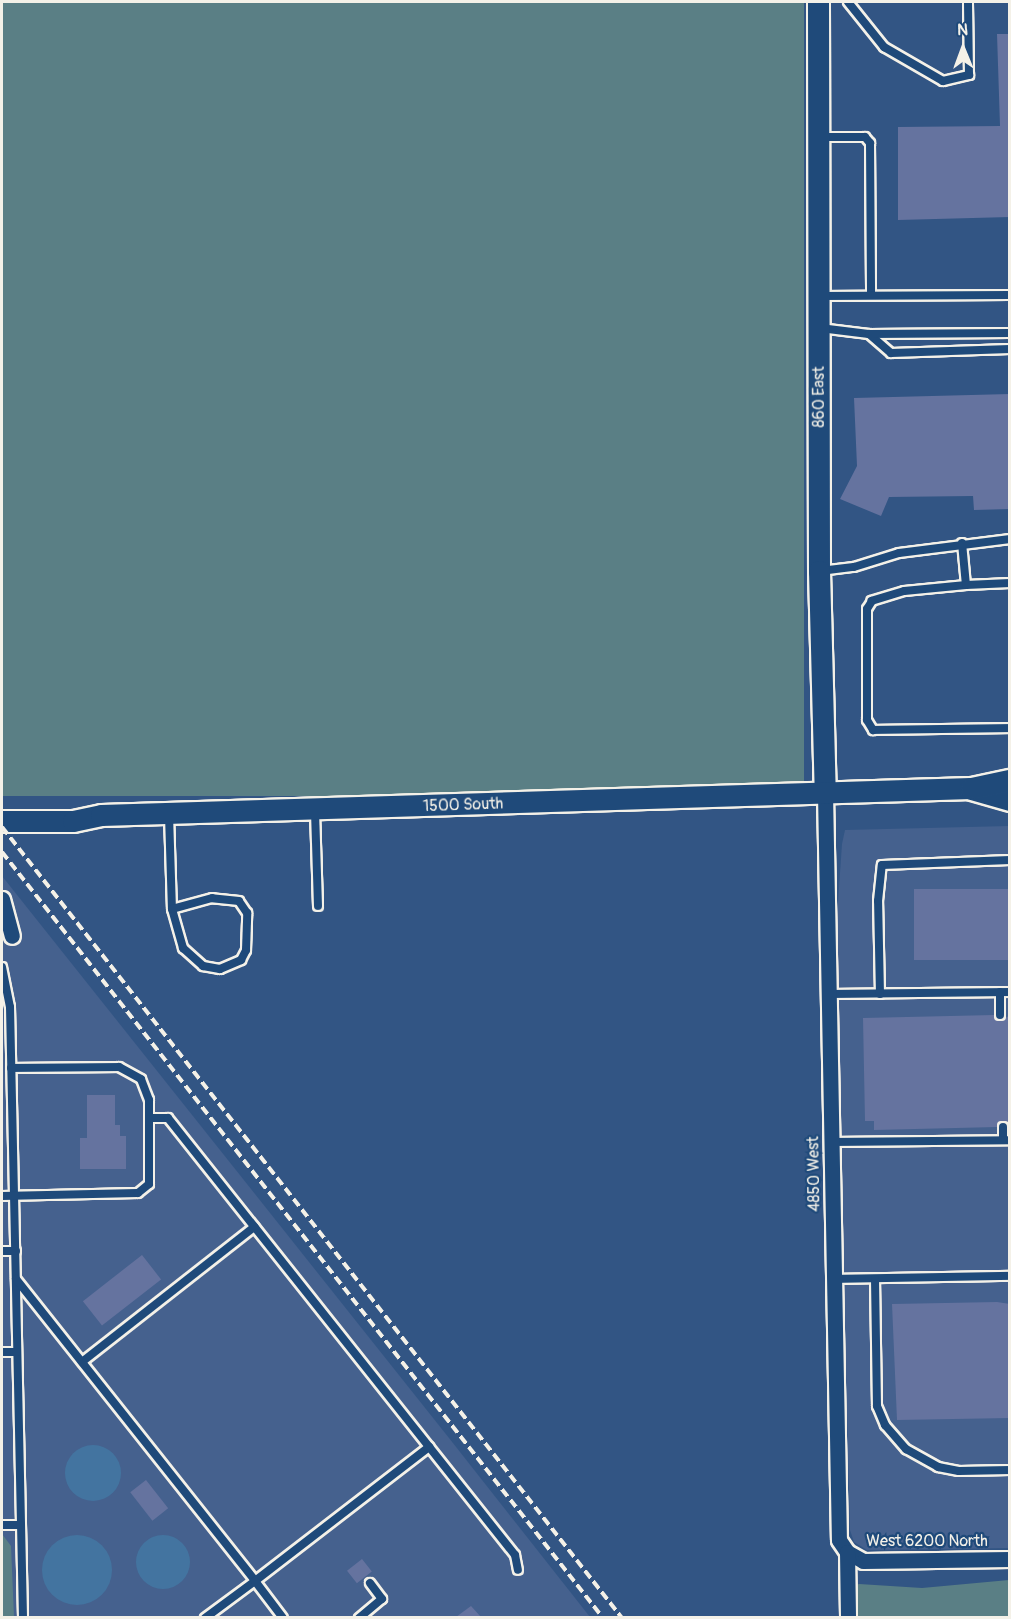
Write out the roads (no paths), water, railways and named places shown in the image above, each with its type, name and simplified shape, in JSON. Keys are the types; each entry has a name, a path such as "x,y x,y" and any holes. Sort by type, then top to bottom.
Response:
{"street":[{"name":"860 East","path":"818,2 819,571 825,793"},
{"path":"970,788 1010,780"},
{"name":"1500 South","path":"2,821 73,821 101,815 970,788"},
{"path":"970,788 1010,800"},
{"name":"4850 West","path":"825,793 838,1533 847,1552 848,1617"},
{"name":"1500 South","path":"2,809 72,809 101,815"},
{"path":"2,899 12,936"},
{"name":"West 6200 North","path":"847,1552 869,1561 1010,1559"}],"lane":[{"path":"848,2 884,47 943,81 969,75 968,2"},
{"path":"818,137 865,136 870,143 871,296"},
{"path":"819,296 1010,295"},
{"path":"819,328 869,334 1010,333"},
{"path":"869,334 891,353 1010,349"},
{"path":"819,571 962,543 1010,539"},
{"path":"962,543 966,585"},
{"path":"1010,583 943,585 872,601 867,609 867,720 873,730 1010,728"},
{"path":"315,810 318,906"},
{"path":"169,813 172,909 183,948 192,958 220,969 241,960 246,951 247,913 238,901 212,898 172,909"},
{"path":"880,994 878,901 882,865 1010,860"},
{"path":"2,968 9,990 23,1617"},
{"path":"1000,992 1000,1015"},
{"path":"829,994 1010,992"},
{"path":"2,1072 119,1067 131,1071 147,1088 151,1118 149,1184 145,1191 2,1196"},
{"path":"151,1118 168,1118 515,1555 518,1570"},
{"path":"831,1142 1006,1140 1003,1127"},
{"path":"82,1362 255,1227"},
{"path":"2,1251 16,1251"},
{"path":"834,1279 1010,1276"},
{"path":"16,1278 283,1617"},
{"path":"875,1279 877,1406 885,1425 906,1449 938,1467 959,1471 1010,1470"},
{"path":"2,1352 17,1352"},
{"path":"205,1617 429,1447"},
{"path":"2,1525 20,1525"},
{"path":"359,1617 382,1599 370,1583"}],"railway":[{"path":"2,827 622,1618"},
{"path":"2,852 603,1618"}]}
